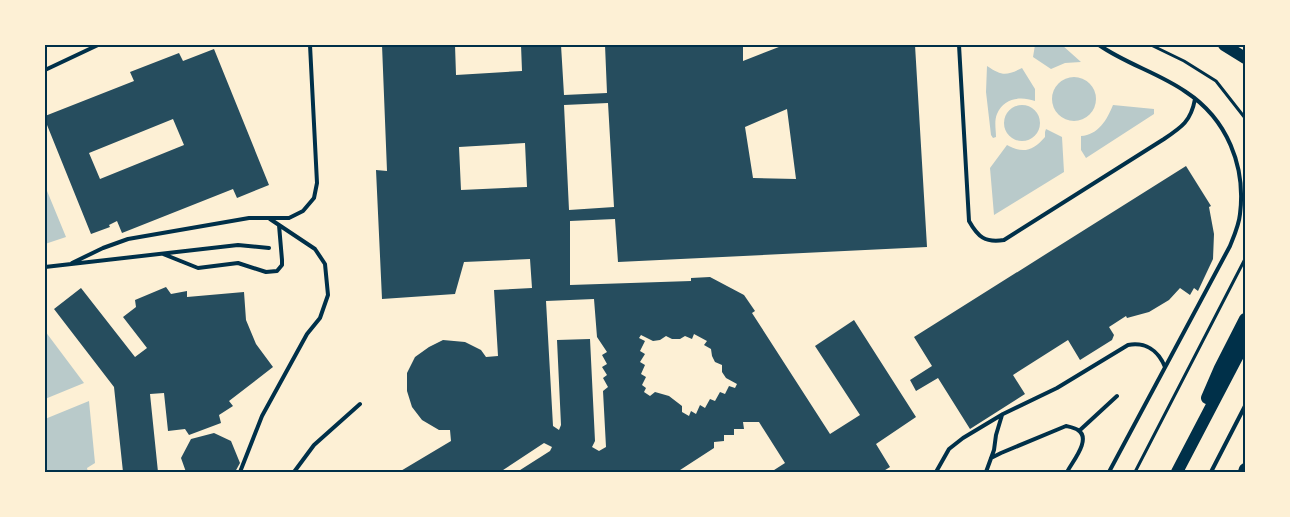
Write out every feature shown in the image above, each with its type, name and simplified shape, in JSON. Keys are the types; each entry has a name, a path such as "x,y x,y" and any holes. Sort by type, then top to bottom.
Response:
{"main road":[{"path":"1224,45 1245,58"},
{"path":"1195,438 1207,398 1245,319"},
{"path":"1177,472 1245,342"}],"lane":[{"path":"45,70 98,45"},
{"path":"72,263 103,248 128,239 249,218 288,218 304,211 314,198 317,183 310,45"},
{"path":"959,45 966,204 969,220 974,230 983,238 992,242 1004,240 1182,127 1189,119 1196,99"},
{"path":"1099,45 1187,92 1207,109 1223,129 1235,154 1240,168 1242,190 1240,215 1230,246 1109,472"},
{"path":"240,472 262,416 307,334 320,318 328,295 325,264 315,249 270,219"},
{"path":"161,254 198,268 238,263 272,273 277,271 282,265 279,225"},
{"path":"45,267 238,245 269,248"},
{"path":"936,472 949,449 963,438 1003,414 1057,388 1128,345 1138,343 1155,351 1162,359 1165,367"},
{"path":"1079,431 1117,396"},
{"path":"294,472 314,445 360,404"},
{"path":"1210,472 1245,406"},
{"path":"986,472 997,428 1003,414"},
{"path":"991,458 1066,426 1079,431 1083,436 1083,444 1067,472"}],"path":[{"path":"1151,45 1184,61 1216,81 1245,118"},
{"path":"1135,472 1245,259"}],"shaded area":[{"path":"1035,45 1062,45 1081,62 1065,63 1051,69 1033,57"},
{"path":"987,66 1004,74 1022,68 1035,89 1035,101 1013,100 1000,109 996,120 996,137 993,138 991,135 986,92"},
{"path":"1070,77 1078,77 1090,83 1096,99 1090,115 1078,121 1070,121 1058,115 1052,103 1052,95 1058,83"},
{"path":"1022,105 1034,111 1040,123 1034,135 1022,141 1010,135 1004,123 1010,111"},
{"path":"1113,105 1154,109 1154,114 1086,158 1081,150 1081,136 1097,130 1108,116"},
{"path":"1046,129 1062,137 1064,172 994,215 990,168 1007,145 1018,150 1028,150 1045,137"},
{"path":"45,186 66,237 45,244"},
{"path":"45,331 84,383 45,399"},
{"path":"89,401 95,463 87,468 88,472 45,472 45,419"}],"building":[{"path":"382,45 455,45 456,75 522,71 521,45 561,45 564,95 607,93 605,45 743,45 743,61 784,45 915,45 927,247 618,262 615,219 570,221 570,285 691,281 691,278 710,277 744,295 755,311 752,313 830,434 860,415 815,346 854,320 916,417 876,444 890,467 882,472 771,472 785,463 759,422 743,422 744,429 734,429 734,435 724,435 724,441 714,442 714,448 677,472 517,472 550,451 552,447 544,443 500,472 399,472 451,441 450,430 439,430 422,420 412,407 407,391 407,373 415,357 443,340 465,342 481,350 486,357 498,356 494,290 532,288 530,259 464,262 455,294 382,299 376,170 387,171","holes":["608,103 614,207 569,210 564,105","787,109 796,179 753,178 745,127","525,143 527,187 461,190 459,147","594,299 597,337 607,352 602,355 607,364 602,367 607,375 603,378 608,387 603,391 606,447 599,451 592,447 595,441 590,339 557,340 561,425 559,430 553,426 546,301","694,334 707,341 704,345 711,349 715,362 722,365 722,372 726,378 737,384 735,388 729,386 725,394 720,392 715,401 710,399 705,408 700,405 696,414 691,411 689,416 682,412 682,406 669,396 655,392 650,396 644,392 646,388 642,385 646,377 641,374 645,365 640,362 645,354 640,351 645,341 639,338 641,335 653,341 660,340 666,336 672,339 680,339 685,336 692,339"]},
{"path":"214,49 269,185 237,198 233,189 122,233 117,221 109,225 110,227 91,234 45,116 134,81 130,72 179,53 183,61","holes":["173,119 184,145 100,179 89,153"]},
{"path":"1186,166 1211,206 1209,207 1214,234 1213,259 1198,291 1194,288 1190,295 1180,288 1169,300 1149,312 1127,318 1126,316 1109,327 1114,335 1112,340 1080,360 1068,340 1013,375 1025,394 970,429 938,378 916,391 910,380 932,366 914,337"},
{"path":"166,287 171,294 187,291 187,297 244,292 246,320 256,344 273,367 229,401 233,406 219,415 221,423 189,435 185,429 168,431 164,393 150,394 158,472 123,472 114,387 54,309 81,288 135,357 147,348 123,317 136,307 135,300"},
{"path":"214,433 231,441 240,463 235,472 186,472 181,458 191,439"}]}
